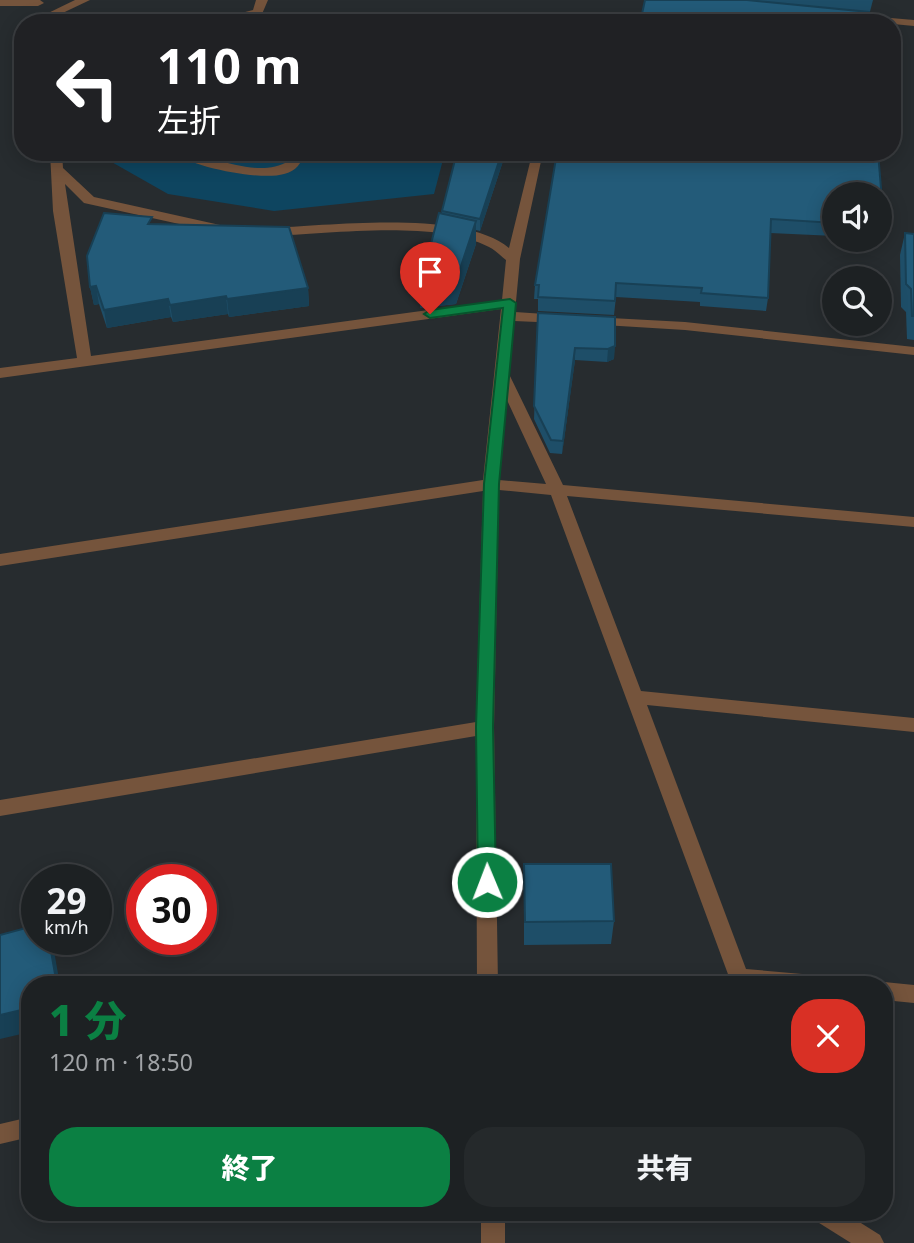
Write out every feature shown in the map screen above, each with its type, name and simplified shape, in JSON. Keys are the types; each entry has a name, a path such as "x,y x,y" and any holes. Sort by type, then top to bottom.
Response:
{"street":[{"path":"57,14 84,0"},
{"path":"249,14 258,12 262,0"},
{"path":"0,3 39,2"},
{"path":"57,161 60,211 85,362"},
{"path":"199,161 244,169 280,171 296,161"},
{"path":"488,976 485,727 491,484 513,259 536,161"},
{"path":"57,169 89,200 186,223 244,232 403,227 442,231 494,242 505,248 513,259"},
{"path":"0,373 509,309 914,351"},
{"path":"502,374 557,490 739,976"},
{"path":"0,560 491,484 914,522"},
{"path":"633,697 914,725"},
{"path":"0,808 485,727"},
{"path":"893,992 914,994"},
{"path":"0,1134 21,1128"},
{"path":"493,1221 493,1243"},
{"path":"839,1221 872,1243"}],"shaded area":[{"path":"110,161 443,161 434,194 274,211 168,194"}],"building":[{"path":"645,0 747,0 869,12 869,14 642,14"},
{"path":"455,161 499,161 480,219 442,211"},
{"path":"556,161 879,161 880,182 822,182 822,222 771,219 768,298 701,293 702,288 616,283 615,301 538,297 539,285 535,285"},
{"path":"104,213 152,217 148,224 289,227 308,288 170,305 168,299 104,310 96,286 90,287 87,256"},
{"path":"439,213 476,221 456,281 420,286"},
{"path":"905,233 914,234 914,316 911,289 906,284"},
{"path":"538,313 615,317 615,346 608,349 575,348 563,441 551,440 534,406"},
{"path":"524,864 611,864 614,921 525,922"},
{"path":"21,929 21,955 52,955 55,976 21,976 21,1010 0,1015 0,935"}],"route":[{"path":"430,314 510,303 491,484 492,542 485,727 487,882"}]}
